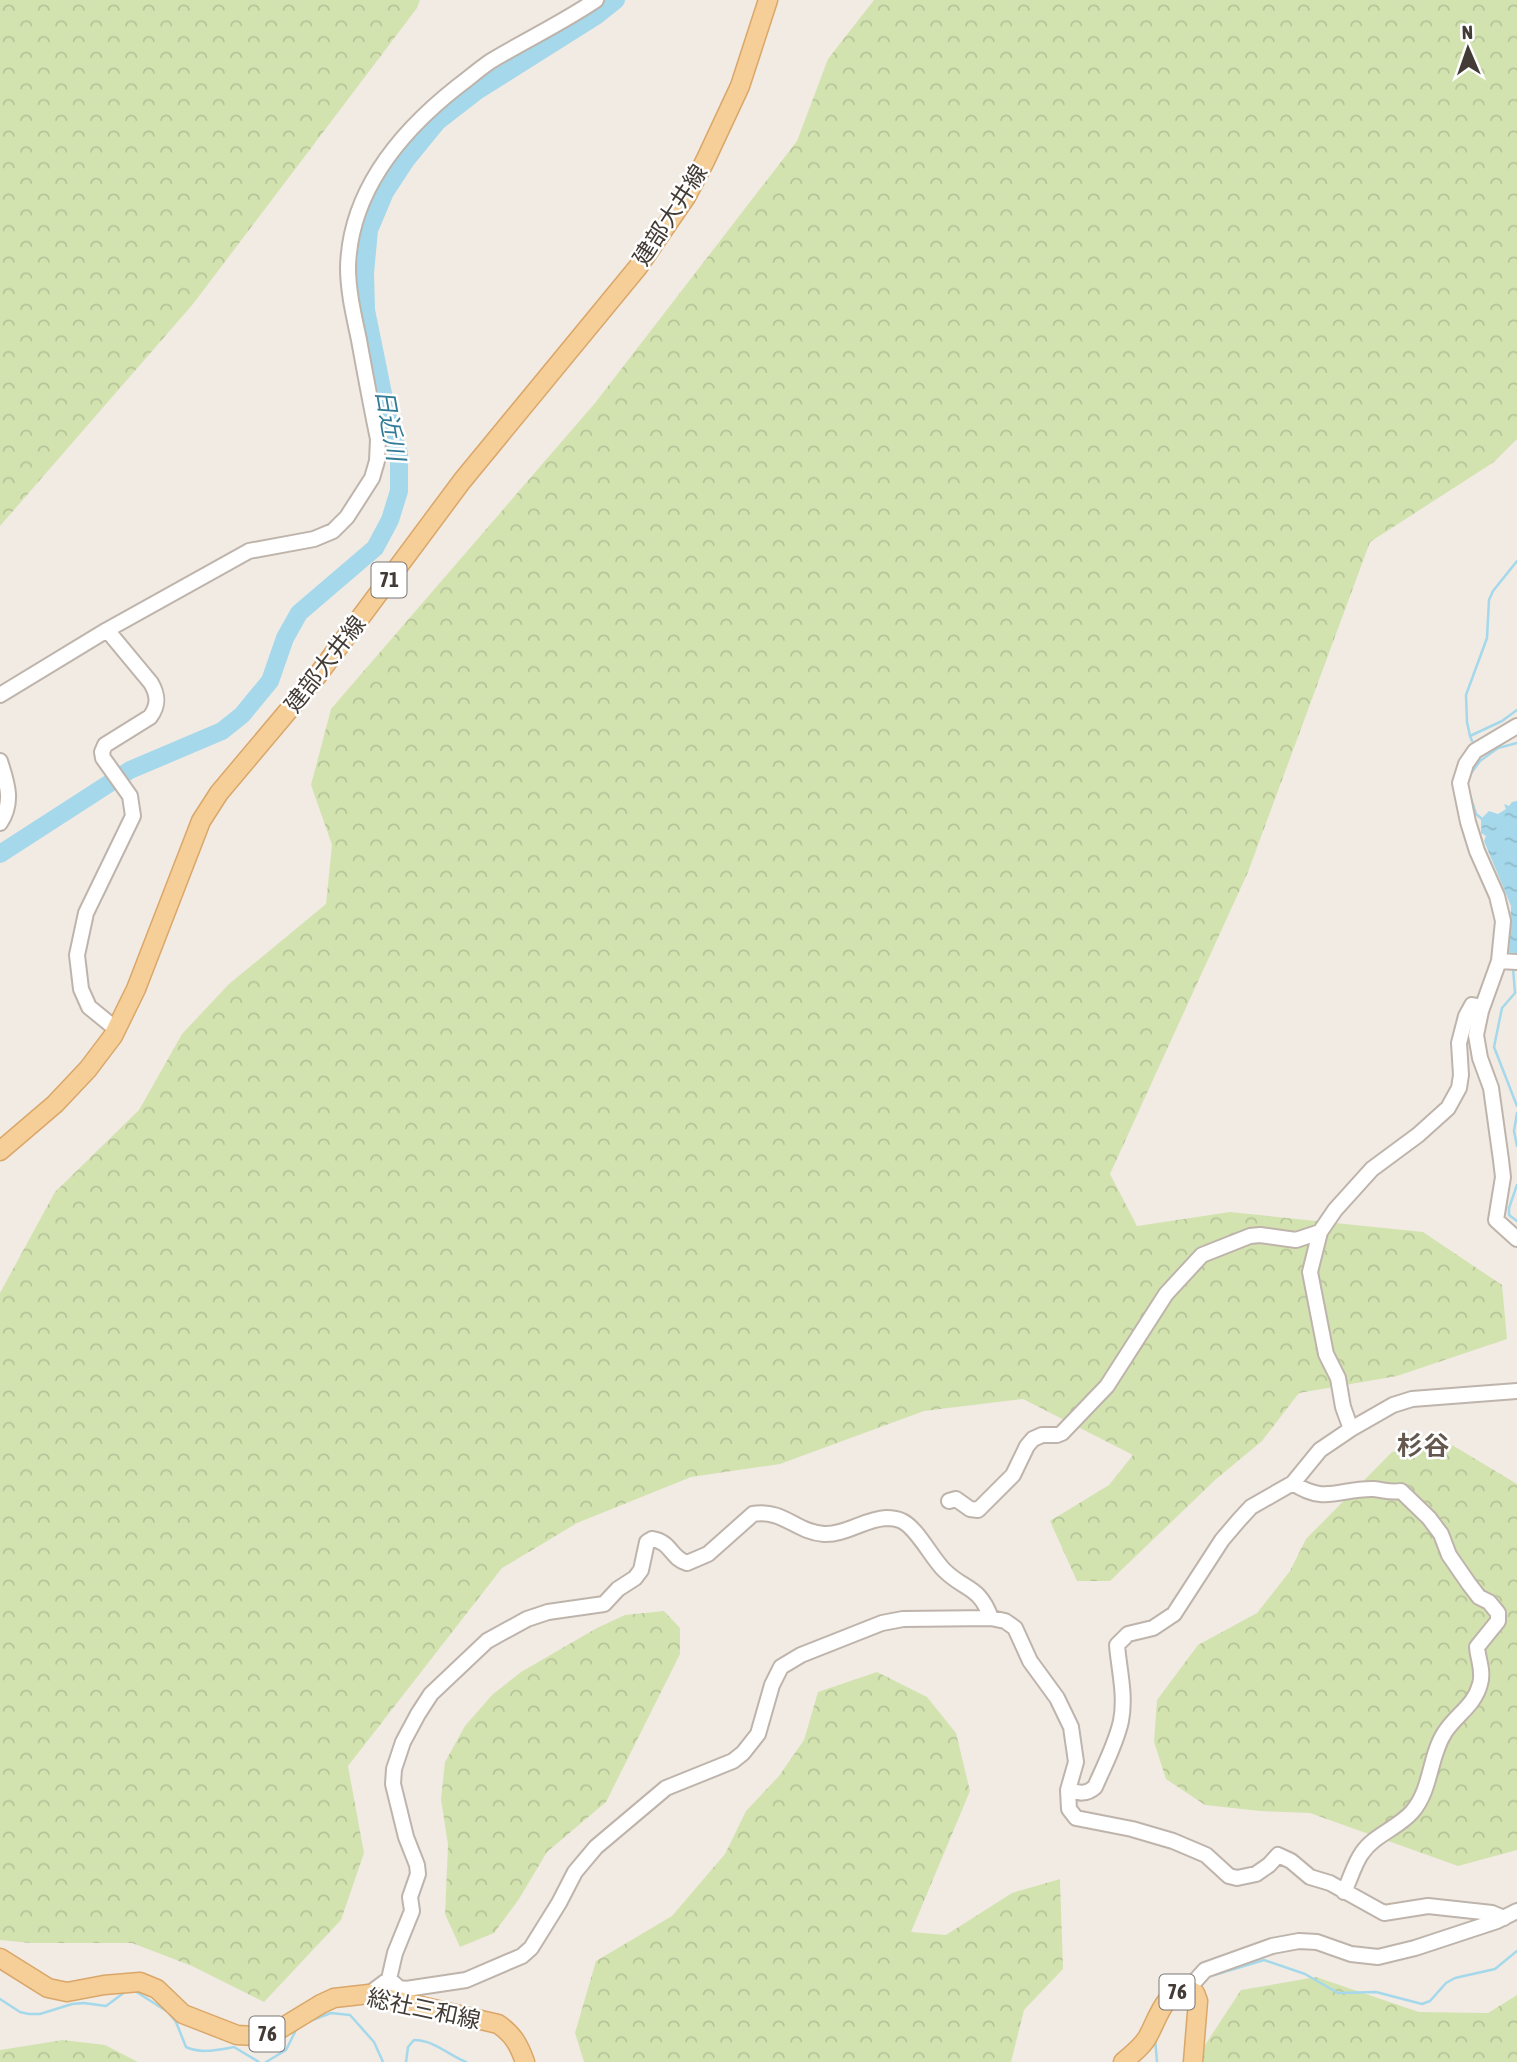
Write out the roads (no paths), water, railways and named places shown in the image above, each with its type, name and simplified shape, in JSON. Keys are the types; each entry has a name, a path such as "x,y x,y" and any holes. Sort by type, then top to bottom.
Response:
{"main road":[{"name":"建部大井線","path":"0,1151 55,1104 89,1069 116,1029 136,989 201,821 219,793 314,680 462,481 638,267 686,197 740,86 768,0"},
{"name":"総社三和線","path":"0,1958 48,1988 67,1992 140,1982 157,1989 183,2014 237,2035 256,2036 275,2032 334,1998 369,1994 441,2013 498,2024 514,2038 525,2062"},
{"name":"76","path":"1123,2062 1145,2040 1167,1999 1180,1990 1188,1989 1195,1993 1198,2001 1193,2062"}],"street":[{"path":"0,695 107,630 249,551 314,540 333,531 347,517 372,478 377,461 378,439 350,300 348,267 358,211 370,182 410,129 447,95 488,63 563,22 596,0"},
{"path":"107,630 150,683 157,702 150,717 105,745 102,752 103,758 130,796 133,816 86,913 77,955 81,989 89,1007 116,1029"},
{"path":"1517,726 1475,751 1466,764 1460,783 1477,851 1501,908 1509,961 1482,1007 1476,1035 1480,1058 1491,1088 1503,1177 1496,1220 1517,1239"},
{"path":"0,761 9,793 9,805 0,823"},
{"path":"1351,1429 1343,1407 1338,1378 1326,1354 1310,1272 1320,1233 1335,1210 1372,1169 1418,1135 1448,1108 1459,1088 1459,1043 1466,1016 1472,1005 1482,1007"},
{"path":"949,1501 956,1499 970,1509 978,1510 1013,1475 1033,1439 1062,1433 1107,1386 1166,1294 1202,1255 1250,1236 1296,1240 1320,1233"},
{"path":"1068,1790 1081,1793 1089,1792 1095,1787 1114,1744 1121,1720 1121,1670 1117,1645 1121,1638 1153,1628 1174,1614 1222,1540 1251,1507 1293,1483 1320,1450 1393,1405 1412,1399 1517,1391"},
{"path":"1293,1483 1311,1494 1375,1489 1386,1493 1401,1491 1441,1534 1449,1555 1474,1590 1498,1613 1498,1621 1477,1647 1482,1670 1480,1685 1473,1700 1444,1732 1424,1792 1415,1810 1400,1824 1372,1842 1362,1853 1345,1892"},
{"path":"369,1994 389,1979 401,1935 411,1917 410,1897 418,1874 417,1865 406,1838 393,1784 394,1769 403,1742 418,1714 431,1694 487,1640 527,1619 548,1612 604,1604 642,1570 647,1542 652,1539 668,1545 676,1557 687,1563 708,1554 753,1514 776,1514 821,1534 884,1518 895,1519 904,1521 955,1579 973,1588 981,1597 991,1618"},
{"path":"389,1979 400,1988 406,1989 467,1980 522,1955 531,1948 575,1872 596,1847 666,1788 733,1761 743,1753 758,1734 772,1685 781,1667 801,1654 882,1623 902,1619 991,1618 1005,1621 1015,1628 1030,1661 1057,1698 1071,1727 1076,1762 1068,1790 1069,1809 1076,1818 1174,1841 1206,1855 1229,1876 1246,1877 1256,1874 1278,1855 1291,1861 1310,1877 1330,1883 1384,1913 1428,1906 1511,1914"},
{"path":"1188,1989 1205,1970 1272,1946 1299,1941 1317,1942 1351,1954 1378,1957 1415,1948 1511,1914"}],"water":[{"path":"1517,801 1517,954 1509,954 1511,906 1484,841 1486,836 1481,833 1481,819 1489,811 1498,814 1506,809 1504,804 1509,806"}],"waterway":[{"name":"日近川","path":"0,854 130,770 222,731 242,715 270,681 285,638 299,613 375,548 390,520 399,491 399,453 390,428 366,310 365,273 369,230 385,192 406,160 437,122 477,91 596,16 616,0"},
{"path":"1470,736 1466,695 1487,638 1489,600 1517,561"},
{"path":"1472,741 1470,736 1502,721 1517,710"},
{"path":"1480,761 1498,748 1517,743"},
{"path":"1469,776 1480,761 1479,758"},
{"path":"1469,792 1476,814 1482,819"},
{"path":"1513,968 1515,993 1502,1008 1494,1047 1517,1106"},
{"path":"1517,1113 1514,1131 1517,1146"},
{"path":"1517,1185 1509,1208 1509,1215 1517,1221"},
{"path":"1214,1975 1264,1960 1305,1974 1338,1993 1376,1992 1422,2004 1430,2001 1446,1983 1455,1978 1495,1969 1517,1951"},
{"path":"135,1991 168,2012 176,2022 186,2047 203,2051 234,2047 259,2062"},
{"path":"0,1999 20,2012 40,2014 72,2004 106,2006 125,1992"},
{"path":"266,2062 286,2050 296,2030 307,2022 331,2013 350,2015 374,2042 383,2062"},
{"path":"1155,2038 1157,2062"},
{"path":"406,2062 408,2047 414,2040 434,2045 466,2062"}],"district":[{"name":"杉谷","path":"1423,1446"}]}
